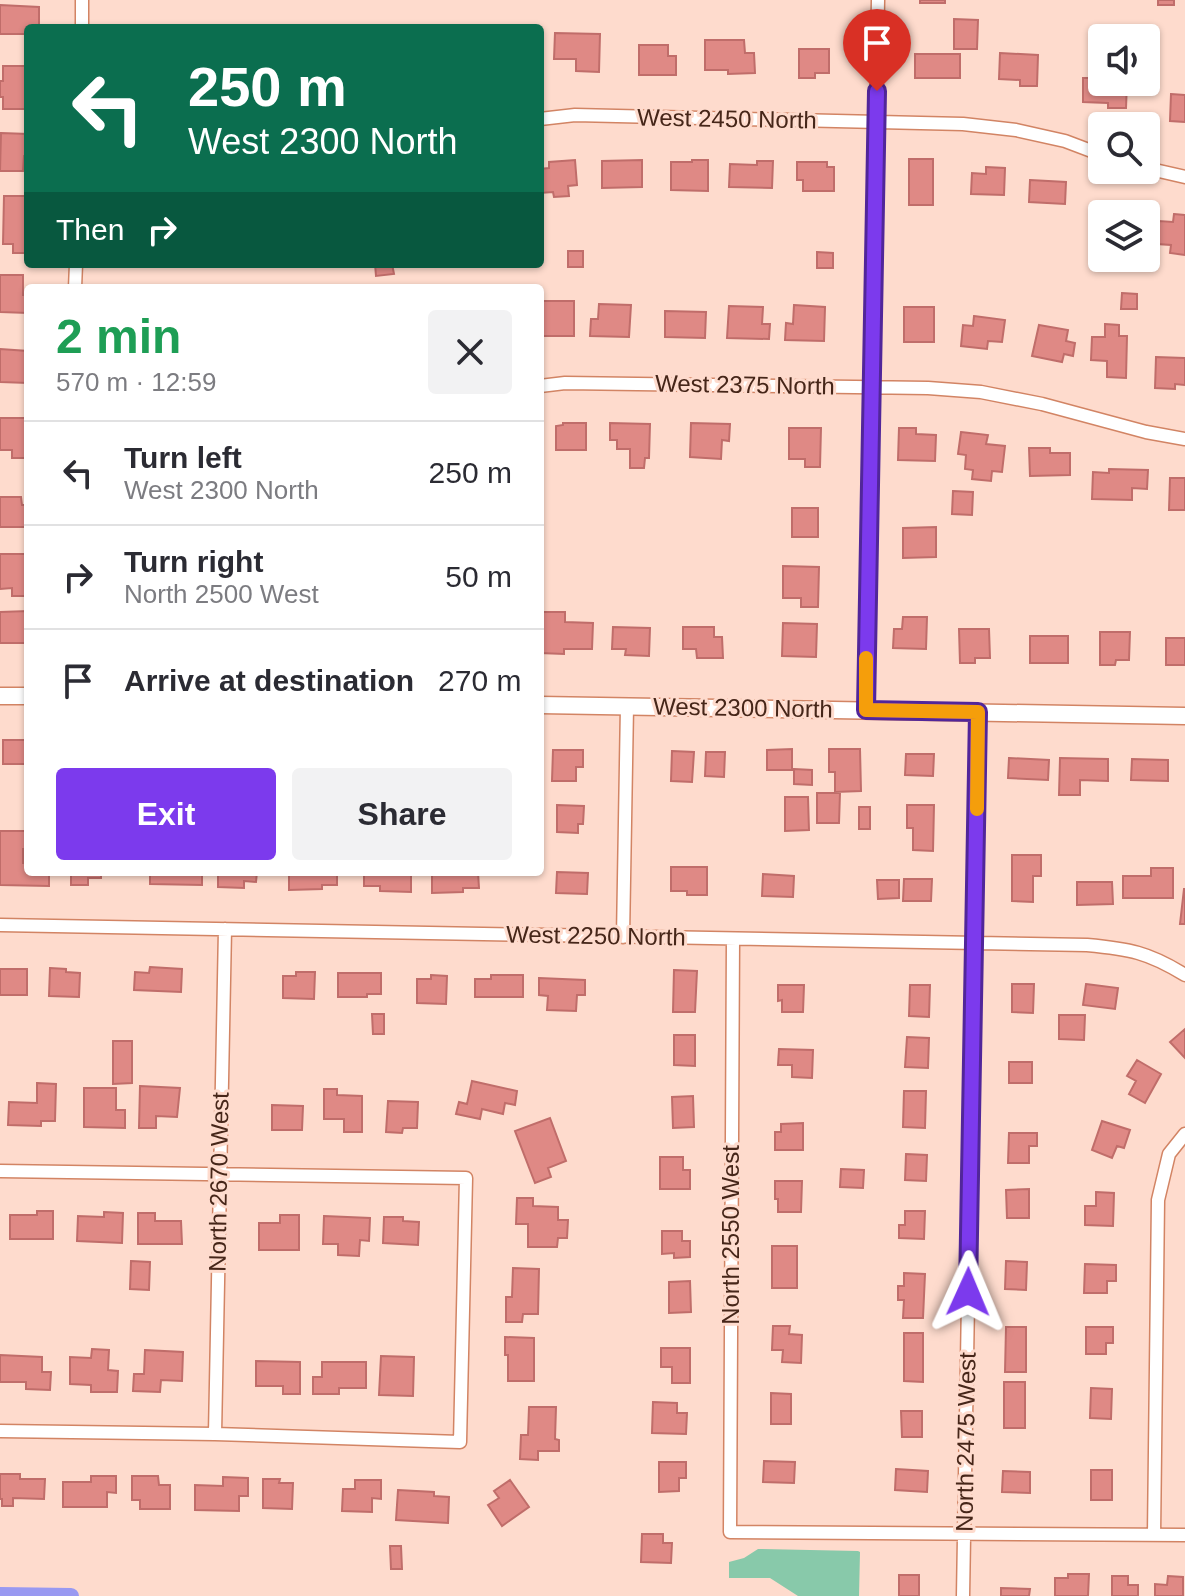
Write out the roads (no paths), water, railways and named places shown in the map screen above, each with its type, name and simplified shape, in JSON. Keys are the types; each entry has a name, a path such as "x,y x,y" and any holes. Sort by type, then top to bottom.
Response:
{"street":[{"path":"82,0 82,24"},
{"path":"866,710 878,0"},
{"name":"West 2450 North","path":"544,119 575,115 963,124 1016,130 1088,150"},
{"path":"1160,171 1185,177"},
{"name":"West 2375 North","path":"544,386 565,383 871,387 981,392 1185,439"},
{"path":"0,696 24,696"},
{"name":"West 2300 North","path":"544,705 1185,716"},
{"path":"623,937 627,706"},
{"name":"North 2475 West","path":"963,1596 978,712"},
{"name":"West 2250 North","path":"0,925 1087,945 1130,949 1157,959 1185,975"},
{"name":"North 2670 West","path":"215,1434 225,929"},
{"name":"North 2550 West","path":"733,939 730,1532 964,1533"},
{"path":"1154,1535 1158,1200 1169,1154 1185,1134"},
{"path":"0,1171 466,1178 460,1442 0,1431"},
{"path":"964,1533 1185,1535"}],"waterway":[{"path":"0,1595 71,1596"}]}
